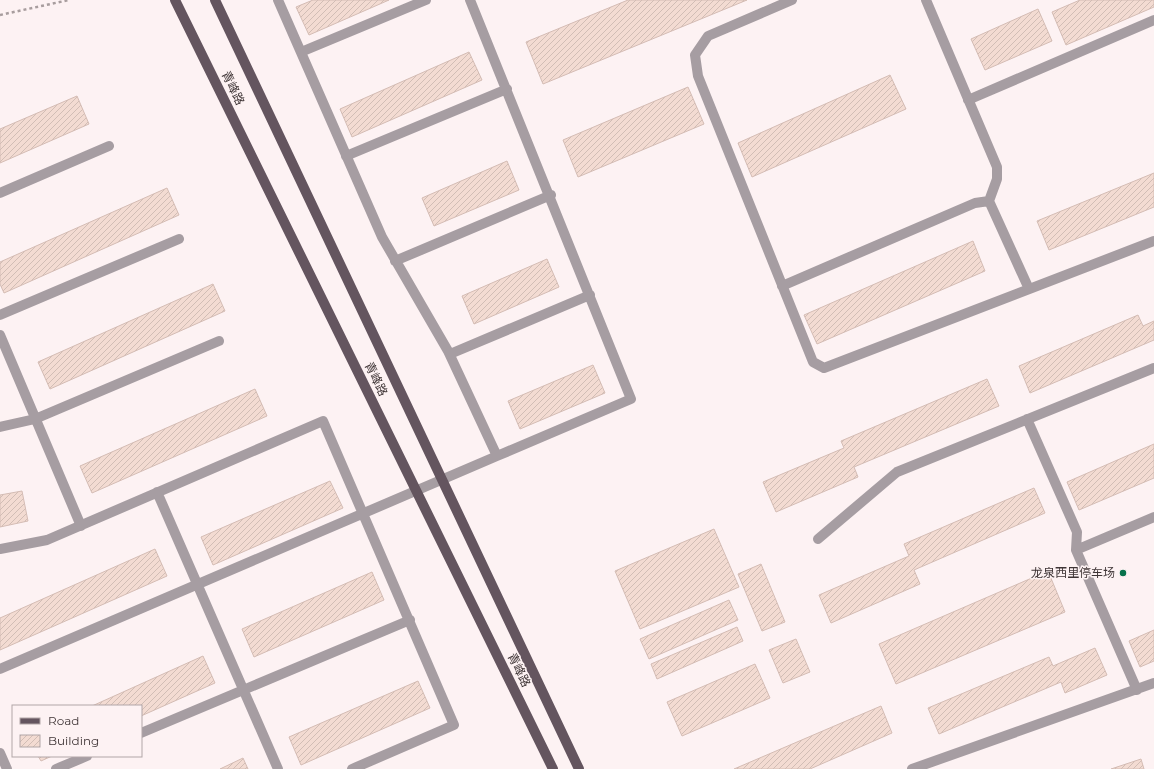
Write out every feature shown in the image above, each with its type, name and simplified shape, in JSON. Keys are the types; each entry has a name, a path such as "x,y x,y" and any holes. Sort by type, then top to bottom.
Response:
{"main road":[{"name":"青峰路","path":"175,0 553,769"},
{"name":"青峰路","path":"215,0 579,769"}],"street":[{"path":"278,0 382,237 450,354 498,456"},
{"path":"301,52 426,0"},
{"path":"0,669 631,399 551,195 470,0"},
{"path":"792,0 708,36 695,56 698,76 813,362 824,368 1154,241"},
{"path":"926,0 997,167 997,179 989,201 1029,289"},
{"path":"968,100 1154,20"},
{"path":"346,156 507,89"},
{"path":"0,193 109,146"},
{"path":"395,261 551,195"},
{"path":"782,286 975,203 989,201"},
{"path":"0,315 179,239"},
{"path":"450,354 590,294"},
{"path":"0,335 81,526"},
{"path":"0,427 35,419 220,341"},
{"path":"818,539 897,472 1154,368"},
{"path":"1027,419 1077,532 1076,550 1137,690"},
{"path":"0,549 47,540 323,421 364,513 454,725 352,769"},
{"path":"157,492 278,769"},
{"path":"1076,550 1154,517"},
{"path":"142,733 410,620"},
{"path":"912,769 1154,683"},
{"path":"0,753 7,769"},
{"path":"56,769 85,757"}],"path":[{"path":"0,15 69,0"}],"building":[{"path":"313,0 389,0 309,35 296,7"},
{"path":"628,0 747,0 543,84 526,42"},
{"path":"1080,0 1154,0 1154,7 1066,45 1052,12"},
{"path":"1038,9 1052,41 985,70 971,39"},
{"path":"469,52 482,80 352,137 340,109"},
{"path":"890,75 906,109 752,177 738,143"},
{"path":"688,87 704,124 578,177 563,140"},
{"path":"77,96 89,124 0,163 0,129"},
{"path":"507,161 519,190 434,226 422,198"},
{"path":"1154,173 1154,207 1049,250 1037,221"},
{"path":"167,188 179,215 4,293 0,284 0,262"},
{"path":"973,241 985,271 817,344 804,315"},
{"path":"547,259 559,287 474,324 462,296"},
{"path":"213,284 225,311 50,389 38,362"},
{"path":"1138,315 1143,326 1154,321 1154,340 1030,393 1019,366"},
{"path":"593,365 605,393 520,429 508,401"},
{"path":"987,379 999,406 854,467 858,477 776,512 763,482 844,448 841,441"},
{"path":"255,389 267,416 92,493 80,466"},
{"path":"1154,444 1154,478 1079,510 1067,482"},
{"path":"330,481 343,508 213,565 201,537"},
{"path":"1034,488 1045,513 914,570 920,584 831,623 819,595 909,556 904,544"},
{"path":"22,491 28,521 0,527 0,495"},
{"path":"714,529 739,587 640,629 615,571"},
{"path":"155,549 167,576 0,650 0,618"},
{"path":"761,564 785,622 762,631 738,574"},
{"path":"1048,571 1065,612 896,684 879,644"},
{"path":"372,572 384,600 254,657 242,629"},
{"path":"729,600 738,620 649,659 640,639"},
{"path":"737,627 743,641 657,679 651,664"},
{"path":"1154,630 1154,661 1140,667 1129,641"},
{"path":"796,639 810,672 783,683 769,650"},
{"path":"1095,648 1107,675 1065,693 1061,682 939,734 928,708 1049,657 1053,666"},
{"path":"203,656 215,683 142,716 142,705 94,705"},
{"path":"755,664 770,698 682,736 667,702"},
{"path":"418,681 430,708 301,765 289,737"},
{"path":"881,706 892,733 810,769 734,769"},
{"path":"39,757 50,757 41,761"},
{"path":"243,758 248,769 220,769"},
{"path":"1141,759 1144,769 1111,769"}],"place":[{"name":"龙泉西里停车场","path":"1123,573"}]}
